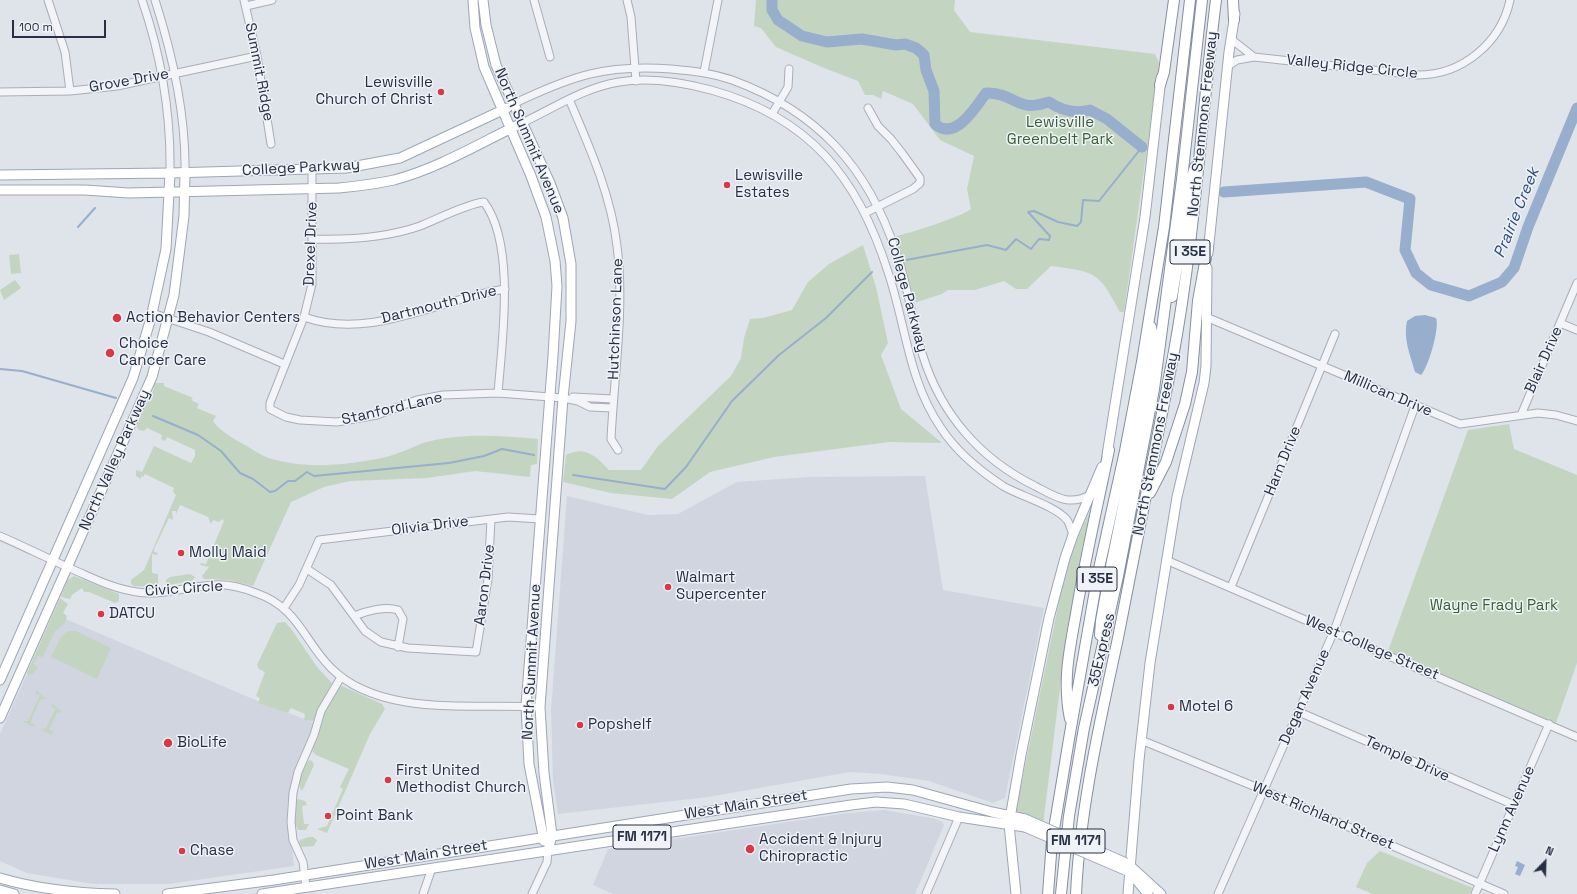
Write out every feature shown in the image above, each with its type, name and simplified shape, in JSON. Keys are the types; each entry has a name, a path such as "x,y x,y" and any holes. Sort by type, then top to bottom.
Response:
{"highway":[{"path":"1160,86 1164,72 1174,0"},
{"name":"North Stemmons Freeway","path":"1048,894 1052,841 1098,573 1125,451 1164,226 1190,0"},
{"path":"1162,335 1182,179 1202,0"},
{"name":"North Stemmons Freeway","path":"1076,890 1084,817 1098,734 1174,354 1187,274 1201,150 1205,91 1216,0"},
{"path":"1233,0 1234,20"},
{"path":"1162,335 1173,294 1191,180 1201,150"},
{"path":"1145,502 1166,462 1185,404 1192,372 1198,301 1208,246"},
{"path":"1099,662 1101,620 1122,508 1137,444 1154,343 1149,319"},
{"name":"35Express","path":"1061,894 1076,772 1145,444 1162,335"},
{"path":"1072,725 1066,698 1066,680 1082,581 1109,450"}],"main road":[{"name":"North Summit Avenue","path":"473,0 475,28 484,67 501,110 531,176 546,217 554,255 557,286 526,706 529,764 542,837 548,851"},
{"name":"North Summit Avenue","path":"483,0 486,25 496,65 550,183 567,234 571,264 571,321 563,398 540,706 544,773 552,835 548,851"},
{"path":"1016,894 1009,820 1013,796 1049,618 1073,535 1092,494 1109,450 1145,217 1169,0"},
{"name":"North Stemmons Freeway","path":"1128,894 1128,867 1150,663 1177,497 1204,383 1206,366 1208,246 1231,39 1237,0"},
{"name":"College Parkway","path":"0,175 170,173 346,168 400,158 514,104"},
{"name":"College Parkway","path":"0,190 85,190 129,193 312,189 360,186 394,180 428,168 522,123"},
{"name":"North Valley Parkway","path":"0,716 152,377 174,295 184,216 185,172"},
{"name":"North Valley Parkway","path":"0,680 133,378 152,313 166,250 170,173"},
{"path":"540,519 555,511"},
{"path":"6,667 19,676"},
{"name":"West Main Street","path":"167,894 304,874 851,788 892,787 925,793 992,812 1009,820"},
{"path":"817,793 820,810"},
{"path":"992,812 1004,810 1010,804 1013,796"},
{"name":"West Main Street","path":"262,894 876,802 904,804 959,817 1009,820 1025,823 1128,867 1162,894"},
{"name":"West Main Street","path":"1128,867 1148,894"},
{"path":"0,878 24,885 52,889 115,894"},
{"path":"0,890 14,894"}],"street":[{"path":"48,0 65,52 70,91"},
{"name":"North Valley Parkway","path":"142,0 150,22 162,76 170,145 170,173"},
{"name":"North Valley Parkway","path":"156,0 175,73 183,135 185,172"},
{"path":"245,3 272,0"},
{"path":"534,0 550,57"},
{"path":"627,0 636,81"},
{"path":"704,72 718,0"},
{"name":"Valley Ridge Circle","path":"1228,66 1237,60 1254,57 1418,75 1440,73 1454,68 1472,58 1486,46 1495,36 1504,20 1510,0"},
{"name":"Summit Ridge","path":"245,3 257,56 272,144"},
{"path":"1231,39 1254,57"},
{"name":"Grove Drive","path":"0,92 70,91 117,86 257,56"},
{"name":"College Parkway","path":"514,104 574,78 606,70 635,67 704,72 738,82 780,102 791,109 832,141 863,178 878,206 897,254 923,356 941,399 950,414 989,458 1009,472 1061,499 1081,500 1092,494"},
{"path":"772,114 788,87 789,70"},
{"name":"College Parkway","path":"522,123 569,99 602,86 619,82 671,81 738,97 794,127 826,156 848,183 865,213 889,272 904,337 920,390 941,428 968,457 1004,486 1060,514 1068,521 1073,535"},
{"name":"Hutchinson Lane","path":"569,99 602,180 609,204 617,244 619,310 611,439 618,450"},
{"path":"865,213 913,189 920,183 920,178 891,139 878,126 868,108"},
{"name":"Drexel Drive","path":"270,409 270,403 284,364 304,317 312,278 312,169"},
{"path":"313,239 342,240 375,236 418,226 484,202 494,223 503,258 505,289 498,393"},
{"name":"Blair Drive","path":"1521,415 1577,283"},
{"name":"Dartmouth Drive","path":"304,317 323,323 338,325 383,320 438,307 486,292 505,289"},
{"path":"898,309 911,306"},
{"path":"152,313 209,332 284,364"},
{"name":"Millican Drive","path":"1206,317 1460,424 1538,413 1556,415 1577,421"},
{"path":"1560,323 1577,330"},
{"name":"Harn Drive","path":"1231,588 1335,334"},
{"name":"Stanford Lane","path":"270,409 286,417 300,420 337,422 377,415 417,400 443,395 498,393 563,398 578,401 590,406 612,408"},
{"name":"Stanford Lane","path":"563,398 575,396 613,399"},
{"name":"Degan Avenue","path":"1218,894 1334,631 1415,406"},
{"path":"968,457 978,447"},
{"name":"Olivia Drive","path":"306,569 319,540 515,516 540,519"},
{"name":"Aaron Drive","path":"398,647 476,652 488,579 491,519"},
{"name":"Civic Circle","path":"0,536 116,588 138,592 166,593 215,585 238,587 258,593 279,604 297,620 321,657 341,677 376,696 410,704 540,706"},
{"name":"West College Street","path":"1166,560 1334,631 1577,737"},
{"path":"284,608 295,593 306,569 331,586 354,616 371,636 381,642 398,647 402,619 398,610 390,609 354,616"},
{"path":"306,887 303,862 293,840 291,822 293,794 298,772 314,735 321,712 341,677"},
{"name":"Temple Drive","path":"1299,712 1514,805"},
{"name":"Lynn Avenue","path":"1475,894 1549,724"},
{"name":"West Richland Street","path":"1141,740 1263,790 1504,894"},
{"path":"926,894 959,817"},
{"path":"532,894 547,862 548,851"},
{"path":"423,894 432,868"}],"shaded area":[{"path":"925,476 943,590 1044,608 1005,798 993,803 929,781 881,774 850,772 708,797 558,814 553,780 551,711 567,496 648,515 678,514 737,482 809,477"},
{"path":"54,614 267,705 315,723 294,774 287,806 294,866 169,884 93,884 27,873 0,861 0,734"},
{"path":"884,810 932,818 941,821 944,825 915,894 613,894 593,885 608,849 848,813"}],"green space":[{"name":"Lewisville Greenbelt Park","path":"756,0 955,0 954,10 970,32 1155,54 1159,63 1124,312 1120,312 1106,288 1094,276 1087,272 1051,266 1027,289 1016,289 1004,281 975,290 948,290 942,294 917,302 913,301 896,236 947,220 971,209 967,189 974,156 940,140 913,104 883,91 881,99 873,95 865,95 858,81 776,47 761,28 754,26"},
{"path":"863,245 876,287 888,343 881,355 901,409 942,443 889,442 774,457 710,472 672,499 611,493 563,482 566,455 579,451 595,457 609,470 641,470 658,446 731,376 741,358 744,338 750,319 763,318 792,310 808,282 829,264"},
{"path":"19,254 21,273 11,274 9,255"},
{"path":"15,280 21,288 4,300 0,290"},
{"path":"154,383 164,383 164,386 193,398 191,400 199,404 197,408 216,416 213,421 219,428 262,455 283,462 313,465 342,464 386,457 435,440 461,436 486,436 538,439 537,464 531,465 530,477 475,471 427,478 350,481 324,487 291,502 253,586 229,580 204,579 202,576 209,567 200,565 201,563 206,564 224,521 222,519 219,522 213,520 211,524 208,517 180,505 176,514 176,511 172,511 173,520 169,518 154,549 154,552 158,553 157,555 152,554 152,573 158,574 158,584 155,587 134,586 131,584 131,580 144,570 176,495 173,492 174,488 145,474 143,477 141,476 141,479 136,476 136,470 142,472 154,446 191,463 195,456 195,450 167,437 165,441 161,439 162,435 147,428 144,431 139,430 136,426 154,389"},
{"name":"Wayne Frady Park","path":"1509,424 1514,449 1577,475 1577,663 1556,723 1388,651 1468,430"},
{"path":"1092,507 1067,631 1043,825 1013,824 1065,573 1070,555"},
{"path":"190,574 195,577 192,581 169,585 166,583 166,580 170,577"},
{"path":"74,576 119,594 119,601 115,603 89,592 84,592 82,588 72,595 70,599 61,597 67,580"},
{"path":"60,598 68,604 63,613 67,616 65,623 55,631 43,657 38,656 33,664 38,667 34,673 29,675 27,673"},
{"path":"285,622 317,667 332,683 313,721 304,720 305,714 291,708 288,713 258,703 260,698 256,696 265,672 259,669 257,665 277,623"},
{"path":"68,631 76,631 111,648 97,679 51,657 61,637"},
{"path":"342,686 382,704 385,709 370,734 327,833 317,829 327,826 343,789 340,787 349,769 316,755 312,751 322,718 339,687"},
{"path":"36,690 46,699 40,700 30,724 34,724 34,727 22,721 28,721 40,695 35,693"},
{"path":"53,704 62,712 57,713 49,730 53,731 52,735 41,730 46,728 55,710 55,708 51,707"},
{"path":"309,760 312,761 314,765 302,791 300,788 300,780"},
{"path":"298,799 305,801 307,805 302,806 304,824 309,824 306,830 298,830 295,823 296,800"},
{"path":"313,837 317,840 314,846 301,847 299,843 300,840"},
{"path":"1380,851 1473,888 1470,894 1373,894 1356,887 1367,863"}],"water":[{"path":"1425,315 1436,318 1437,323 1435,339 1430,357 1421,375 1415,372 1408,346 1406,328 1407,321 1415,316"},
{"path":"1517,861 1525,865 1520,876 1515,874 1518,867 1515,866"}],"waterway":[{"name":"Prairie Creek","path":"772,0 772,10 778,20 802,36 827,42 862,39 896,45 905,44 916,48 924,55 926,70 934,91 935,124 943,128 950,129 957,126 971,114 986,93 993,93 1029,106 1049,102 1059,108 1074,112 1090,110 1107,119 1142,147"},
{"name":"Prairie Creek","path":"1224,192 1366,182 1410,199 1405,250 1416,273 1431,285 1469,296 1502,282 1514,268 1528,227 1577,108"},
{"path":"906,260 987,245 1006,250 1016,239 1031,249 1039,239 1049,240 1050,236 1028,212 1034,211 1058,222 1077,226 1081,222 1083,200 1099,201 1142,147"},
{"path":"78,227 95,208"},
{"path":"573,475 665,489 686,467 732,401 779,355 826,318 872,272"},
{"path":"0,369 22,371 116,398"},
{"path":"153,416 198,435 221,451 240,473 253,479 270,492 275,491 288,481 295,481 307,472 314,476 449,463 484,456 502,449 534,455"}],"place":[{"name":"Lewisville Church of Christ","path":"441,92"},
{"name":"Lewisville Estates","path":"727,185"},
{"name":"Action Behavior Centers","path":"117,318"},
{"name":"Choice Cancer Care","path":"110,353"},
{"name":"Molly Maid","path":"181,553"},
{"name":"Walmart Supercenter","path":"668,587"},
{"name":"DATCU","path":"101,614"},
{"name":"Motel 6","path":"1171,707"},
{"name":"Popshelf","path":"580,725"},
{"name":"BioLife","path":"168,743"},
{"name":"First United Methodist Church","path":"388,780"},
{"name":"Point Bank","path":"328,816"},
{"name":"Accident & Injury Chiropractic","path":"750,849"},
{"name":"Chase","path":"182,851"}]}
